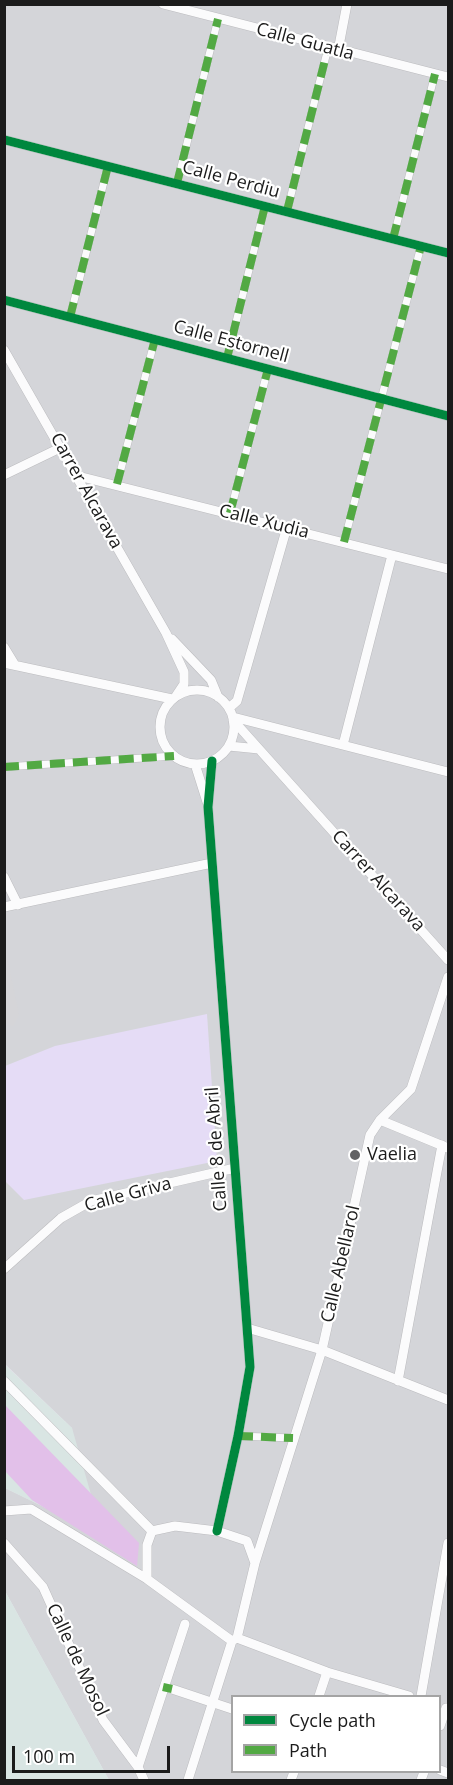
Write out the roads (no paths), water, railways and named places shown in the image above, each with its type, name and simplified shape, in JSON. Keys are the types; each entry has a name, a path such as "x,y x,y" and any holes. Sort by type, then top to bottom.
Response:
{"street":[{"name":"Calle Guatla","path":"163,4 448,77"},
{"path":"287,211 347,4"},
{"path":"177,183 218,19"},
{"path":"393,239 435,74"},
{"name":"Calle Perdiu","path":"5,140 448,253"},
{"path":"70,317 108,166"},
{"path":"227,358 266,206"},
{"path":"344,542 380,398 422,246"},
{"name":"Calle Estornell","path":"4,300 448,416"},
{"path":"117,484 155,339"},
{"name":"Carrer Alcarava","path":"4,350 62,447 166,633 184,672 184,684 174,698"},
{"path":"230,513 268,369"},
{"path":"4,476 62,447"},
{"name":"Calle Xudia","path":"78,476 448,569"},
{"path":"174,698 163,712 160,724 165,747 174,756 195,764 212,761 229,746 234,729 232,715 287,527"},
{"path":"343,745 392,555"},
{"name":"Carrer Alcarava","path":"166,633 211,680 218,697"},
{"path":"4,647 15,665"},
{"path":"4,663 174,698 197,690 218,697 232,715 448,772"},
{"name":"Carrer Alcarava","path":"232,715 259,750 448,960"},
{"path":"229,746 259,750"},
{"path":"4,767 174,756"},
{"name":"Calle 8 de Abril","path":"212,761 208,807 249,1367 238,1436 217,1531"},
{"name":"Calle 8 de Abril","path":"195,764 208,807"},
{"path":"4,908 212,863"},
{"path":"4,877 18,905"},
{"name":"Calle Abellarol","path":"188,1780 235,1639 255,1563 322,1350 370,1135 380,1120 411,1089 448,977"},
{"path":"380,1120 445,1147 398,1381"},
{"name":"Calle Griva","path":"4,1269 61,1218 91,1201 235,1168"},
{"path":"247,1328 322,1350 448,1400"},
{"path":"4,1382 152,1531"},
{"path":"238,1436 293,1438"},
{"path":"4,1511 31,1509 147,1579 235,1639 327,1672 407,1695"},
{"path":"152,1531 176,1526 217,1531 247,1541 255,1563"},
{"path":"147,1579 147,1545 152,1531"},
{"name":"Calle de Mosol","path":"4,1543 43,1587 103,1720 138,1767 144,1780"},
{"path":"421,1695 448,1544"},
{"path":"438,1606 448,1610"},
{"path":"138,1767 168,1688 186,1624"},
{"path":"319,1695 327,1672"},
{"path":"168,1688 231,1709"}],"place":[{"name":"Vaelia","path":"355,1155"}]}
